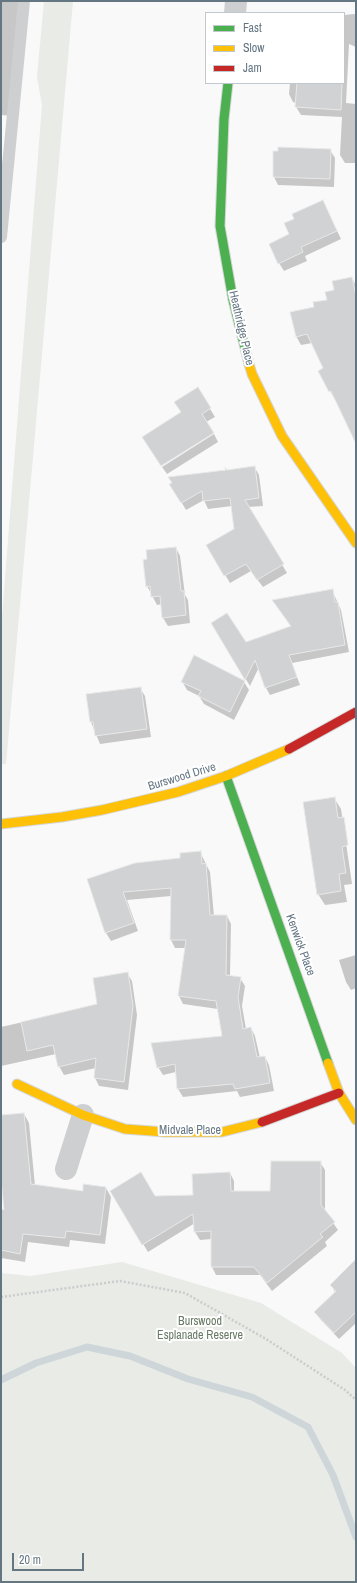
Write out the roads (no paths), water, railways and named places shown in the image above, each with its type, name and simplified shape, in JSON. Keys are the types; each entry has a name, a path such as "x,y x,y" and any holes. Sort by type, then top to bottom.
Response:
{"street":[{"path":"235,12 236,1"},
{"name":"Heathridge Place","path":"228,84 224,119 220,226 233,300 252,374 282,436 356,543"},
{"name":"Burswood Drive","path":"1,824 62,817 120,807 178,792 226,776 305,741 356,712"},
{"name":"Kenwick Place","path":"226,776 340,1093 356,1120"},
{"name":"Midvale Place","path":"17,1084 83,1116 125,1129 165,1132 222,1132 265,1121 340,1093"},
{"path":"66,1169 83,1116"}],"lane":[{"path":"1,237 24,1"}],"waterway":[{"path":"1,1380 36,1363 87,1347 130,1356 188,1379 252,1397 308,1427 333,1475 356,1537"}],"park label":[{"name":"Burswood Esplanade Reserve","path":"200,1329"}]}
